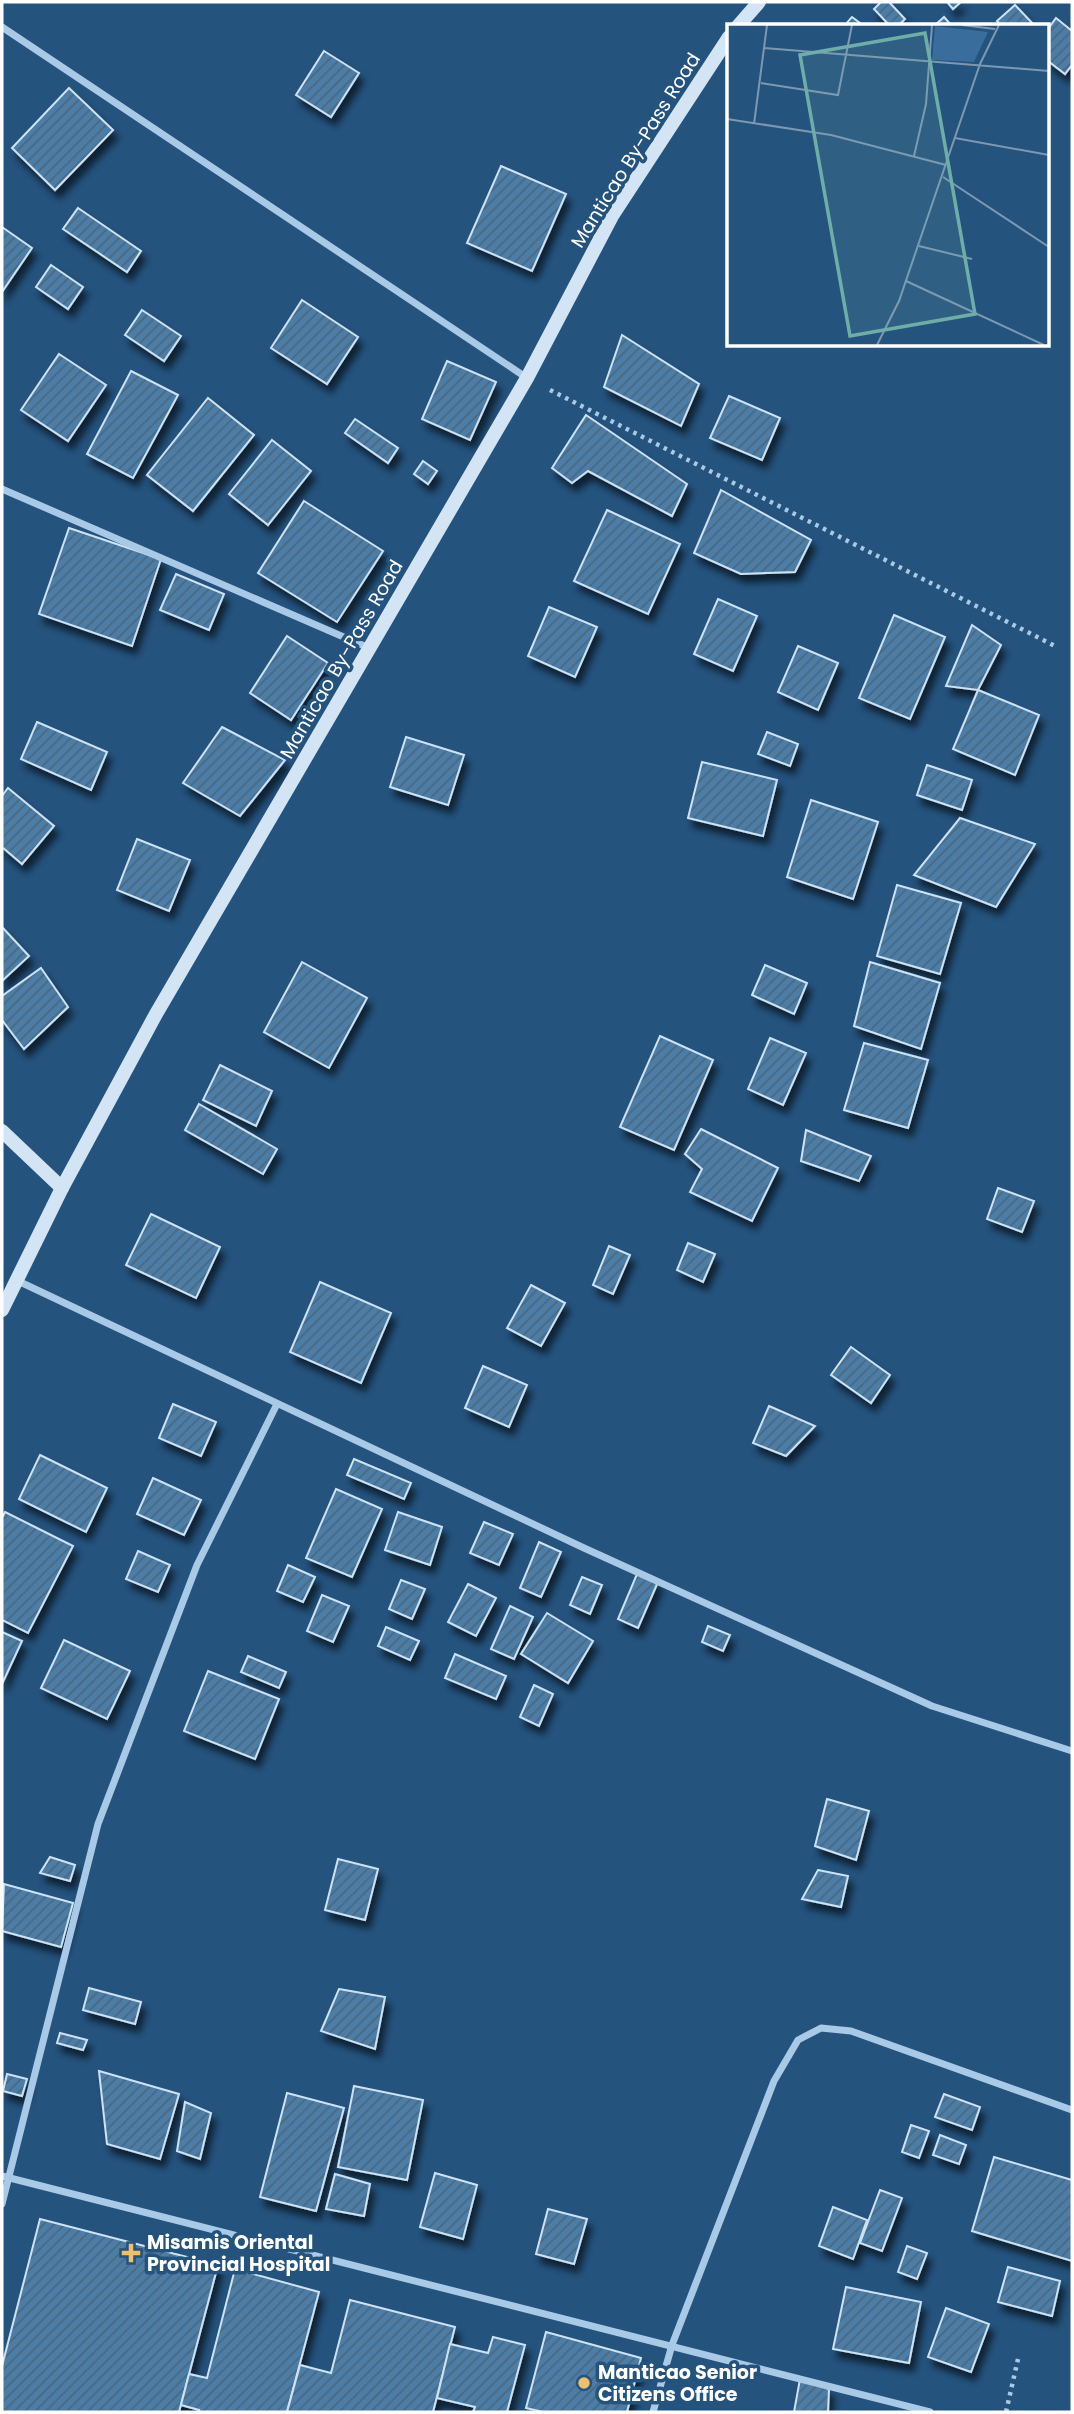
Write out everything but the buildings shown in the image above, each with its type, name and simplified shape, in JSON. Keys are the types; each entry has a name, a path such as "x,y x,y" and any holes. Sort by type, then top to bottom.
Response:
{"street":[{"path":"740,24 759,2"},
{"path":"2,27 527,378"},
{"name":"Manticao By-Pass Road","path":"2,1310 62,1188 156,1014 527,378 612,216 727,40"},
{"path":"2,489 369,648"},
{"path":"2,1131 62,1188"},
{"path":"18,1280 278,1404 932,1706 1072,1751"},
{"path":"2,2204 5,2177 98,1824 197,1564 278,1404"},
{"path":"653,2412 672,2345 774,2081 798,2040 821,2028 851,2031 1072,2110"},
{"path":"5,2177 930,2412"}],"path":[{"path":"527,378 1057,647"},
{"path":"1006,2412 1018,2359"}],"place":[{"name":"Misamis Oriental Provincial Hospital","path":"131,2253"},
{"name":"Manticao Senior Citizens Office","path":"584,2383"}]}
